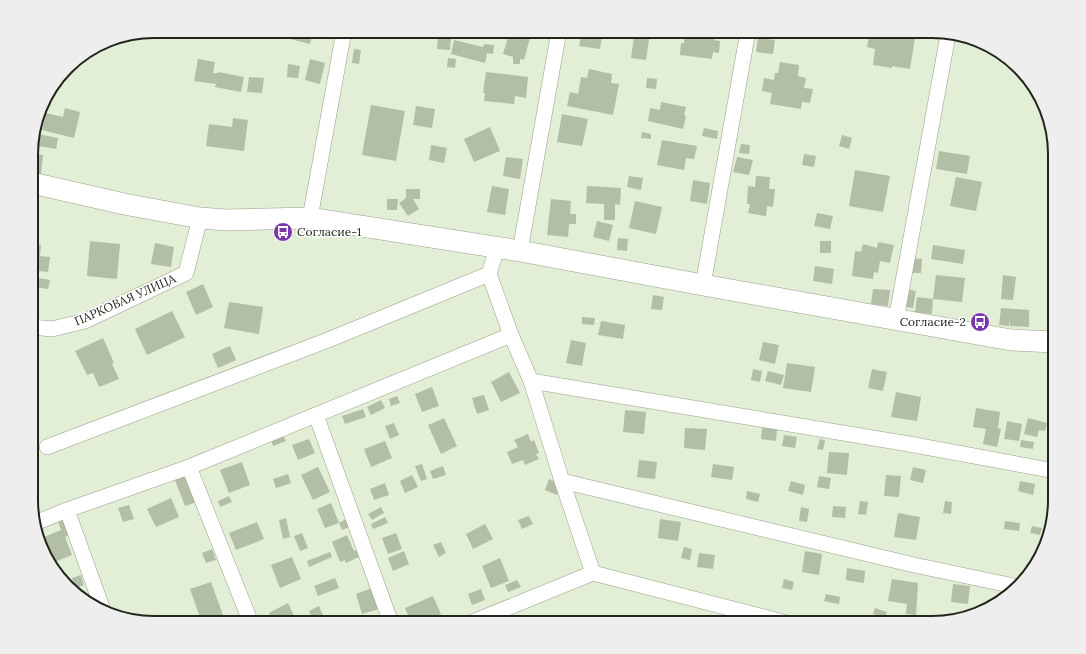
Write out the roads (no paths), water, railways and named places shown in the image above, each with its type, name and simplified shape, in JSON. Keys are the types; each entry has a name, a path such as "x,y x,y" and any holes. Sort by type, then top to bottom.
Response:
{"street":[{"path":"310,218 343,38"},
{"path":"520,251 558,38"},
{"path":"703,285 747,38"},
{"path":"896,320 947,39"},
{"path":"38,184 124,204 200,218 226,220 310,218 520,251 1011,340 1048,342"},
{"name":"ПАРКОВАЯ УЛИЦА","path":"38,328 52,329 85,321 186,272 200,218"},
{"path":"497,248 489,274 511,335 531,381 562,481 593,573"},
{"path":"48,447 328,340 489,274"},
{"path":"40,521 189,467 511,335"},
{"path":"531,381 916,445 1048,469"},
{"path":"316,415 388,616"},
{"path":"189,467 248,616"},
{"path":"562,481 914,565 1011,585"},
{"path":"67,510 101,603"},
{"path":"487,616 593,573 760,616"}],"place":[{"name":"Согласие-1","path":"283,232"},
{"name":"Согласие-2","path":"980,322"}]}
